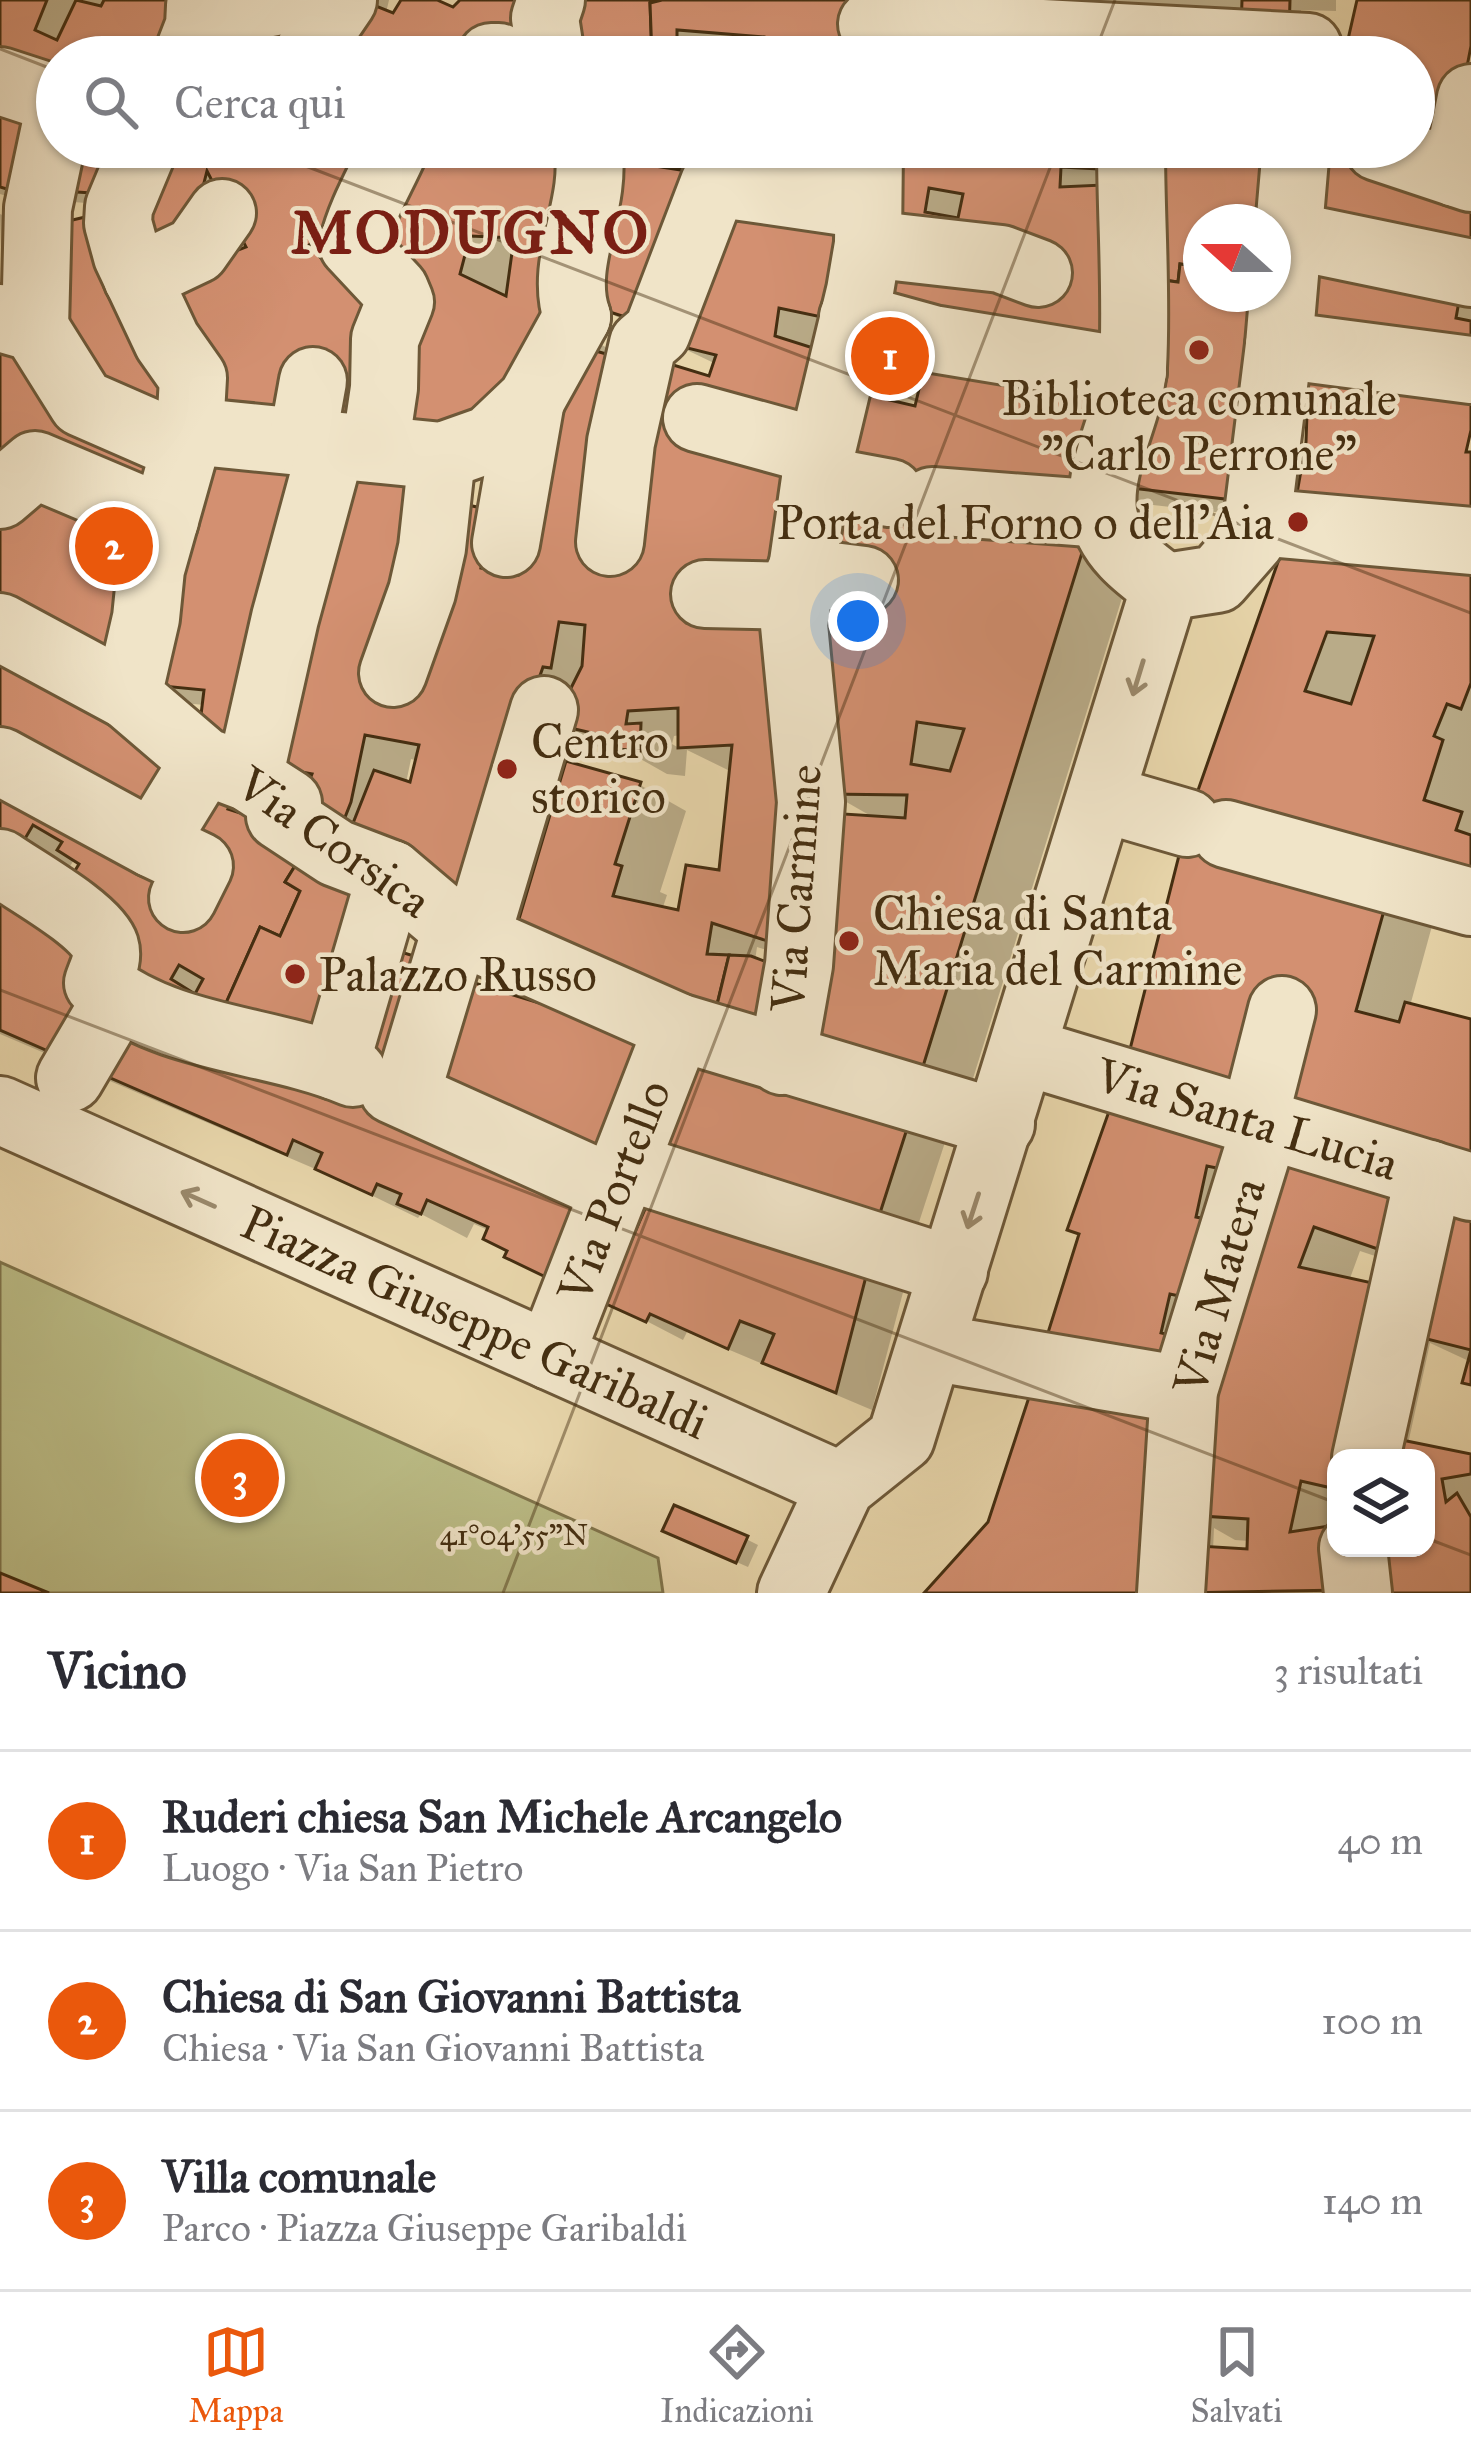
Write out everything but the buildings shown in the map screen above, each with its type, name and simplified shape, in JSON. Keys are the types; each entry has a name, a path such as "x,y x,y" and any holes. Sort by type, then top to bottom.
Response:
{"street":[{"path":"196,21 285,0"},
{"path":"318,36 343,0"},
{"path":"548,36 545,18 551,0"},
{"path":"870,27 982,36"},
{"path":"0,81 36,93"},
{"path":"1463,175 1471,98"},
{"path":"36,163 19,202 18,323 82,403 188,439 330,429 442,456 490,439 531,400 577,317"},
{"path":"128,696 146,618 151,568 188,439 193,378 167,341 118,223 119,207 135,168"},
{"path":"0,760 168,871 227,770 285,618 330,429 384,388 385,339 400,302 353,245 358,220 369,208 386,168"},
{"path":"589,168 591,183 568,292 577,317 643,344"},
{"path":"1131,168 1133,372 1104,487 1103,514 1121,548 1165,586 1217,579 1255,531 1282,312"},
{"path":"1291,204 1294,168"},
{"path":"610,542 621,442 643,344 657,332 714,183 868,198 1038,273"},
{"name":"Via Carmine","path":"782,1061 799,964 811,802 794,625 818,466 853,317 868,198"},
{"path":"19,202 119,207"},
{"path":"137,278 196,250 223,213"},
{"path":"1291,236 1471,273"},
{"path":"853,317 933,339 1133,372"},
{"path":"1280,345 1471,370"},
{"path":"506,542 531,400"},
{"path":"697,418 911,497 1103,514"},
{"path":"393,673 432,548 442,456"},
{"path":"0,495 35,465 165,520"},
{"path":"1255,531 1471,541"},
{"path":"705,594 864,580"},
{"path":"791,1593 842,1486 901,1438 1165,586"},
{"name":"Via Corsica","path":"0,627 128,696 227,770 288,802 280,816 336,854 391,874 466,934 678,1027 1001,1124"},
{"path":"372,1081 466,934 544,710"},
{"path":"1101,798 1471,902"},
{"path":"0,863 88,924 104,941 107,957 98,983 117,998 172,1024 372,1081 620,1178 954,1271"},
{"path":"372,1081 391,874"},
{"path":"70,1078 117,998"},
{"name":"Via Matera","path":"1171,1593 1184,1390 1260,1122 1282,1010"},
{"name":"Via Portello","path":"550,1356 678,1027"},
{"name":"Via Santa Lucia","path":"1023,1051 1450,1180"},
{"name":"Piazza Giuseppe Garibaldi","path":"0,1110 842,1486"},
{"path":"1369,1449 1450,1180"},
{"path":"930,1347 1184,1390"},
{"path":"1354,1557 1358,1593"}],"green space":[{"path":"0,1262 658,1558 663,1593 0,1593"}],"place":[{"name":"Biblioteca comunale \"Carlo Perrone\"","path":"1199,350"},
{"name":"Ruderi chiesa San Michele Arcangelo","path":"890,356"},
{"name":"Porta del Forno o dell’Aia","path":"1298,522"},
{"name":"Chiesa di San Giovanni Battista","path":"114,546"},
{"name":"Centro storico","path":"507,769"},
{"name":"Chiesa di Santa Maria del Carmine","path":"849,941"},
{"name":"Palazzo Russo","path":"295,974"},
{"name":"Villa comunale","path":"240,1478"}],"district":[{"name":"MODUGNO","path":"471,232"}]}
